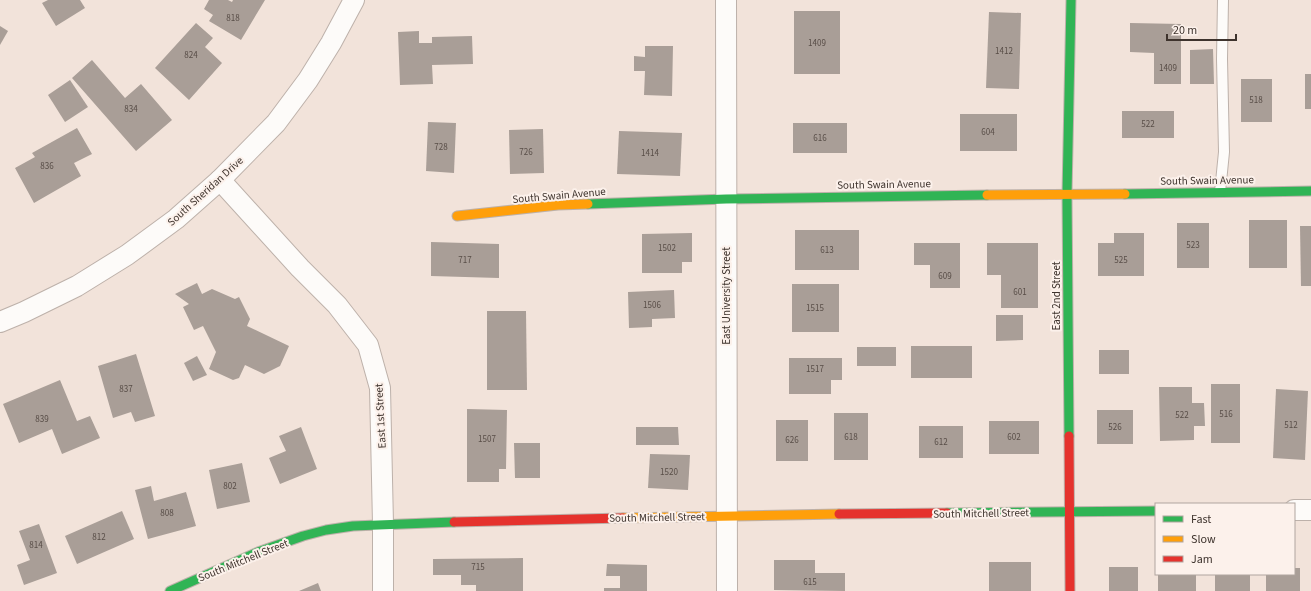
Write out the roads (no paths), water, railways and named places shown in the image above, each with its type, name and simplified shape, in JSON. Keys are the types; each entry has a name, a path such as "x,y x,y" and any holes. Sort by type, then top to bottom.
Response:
{"street":[{"name":"South Sheridan Drive","path":"0,322 77,286 127,255 176,219 220,180 276,123 308,80 331,43 354,0"},
{"name":"East University Street","path":"726,0 727,591"},
{"name":"East 2nd Street","path":"1070,591 1067,194 1071,0"},
{"name":"East 1st Street","path":"220,180 300,268 337,305 368,345 380,388 383,591"},
{"name":"South Swain Avenue","path":"457,216 558,205 726,199 1311,191"},
{"path":"1295,510 1311,510"},
{"name":"South Mitchell Street","path":"170,591 258,552 314,534 349,526 727,515 1155,511"}],"lane":[{"path":"1220,192 1224,152 1222,59 1223,0"}]}
